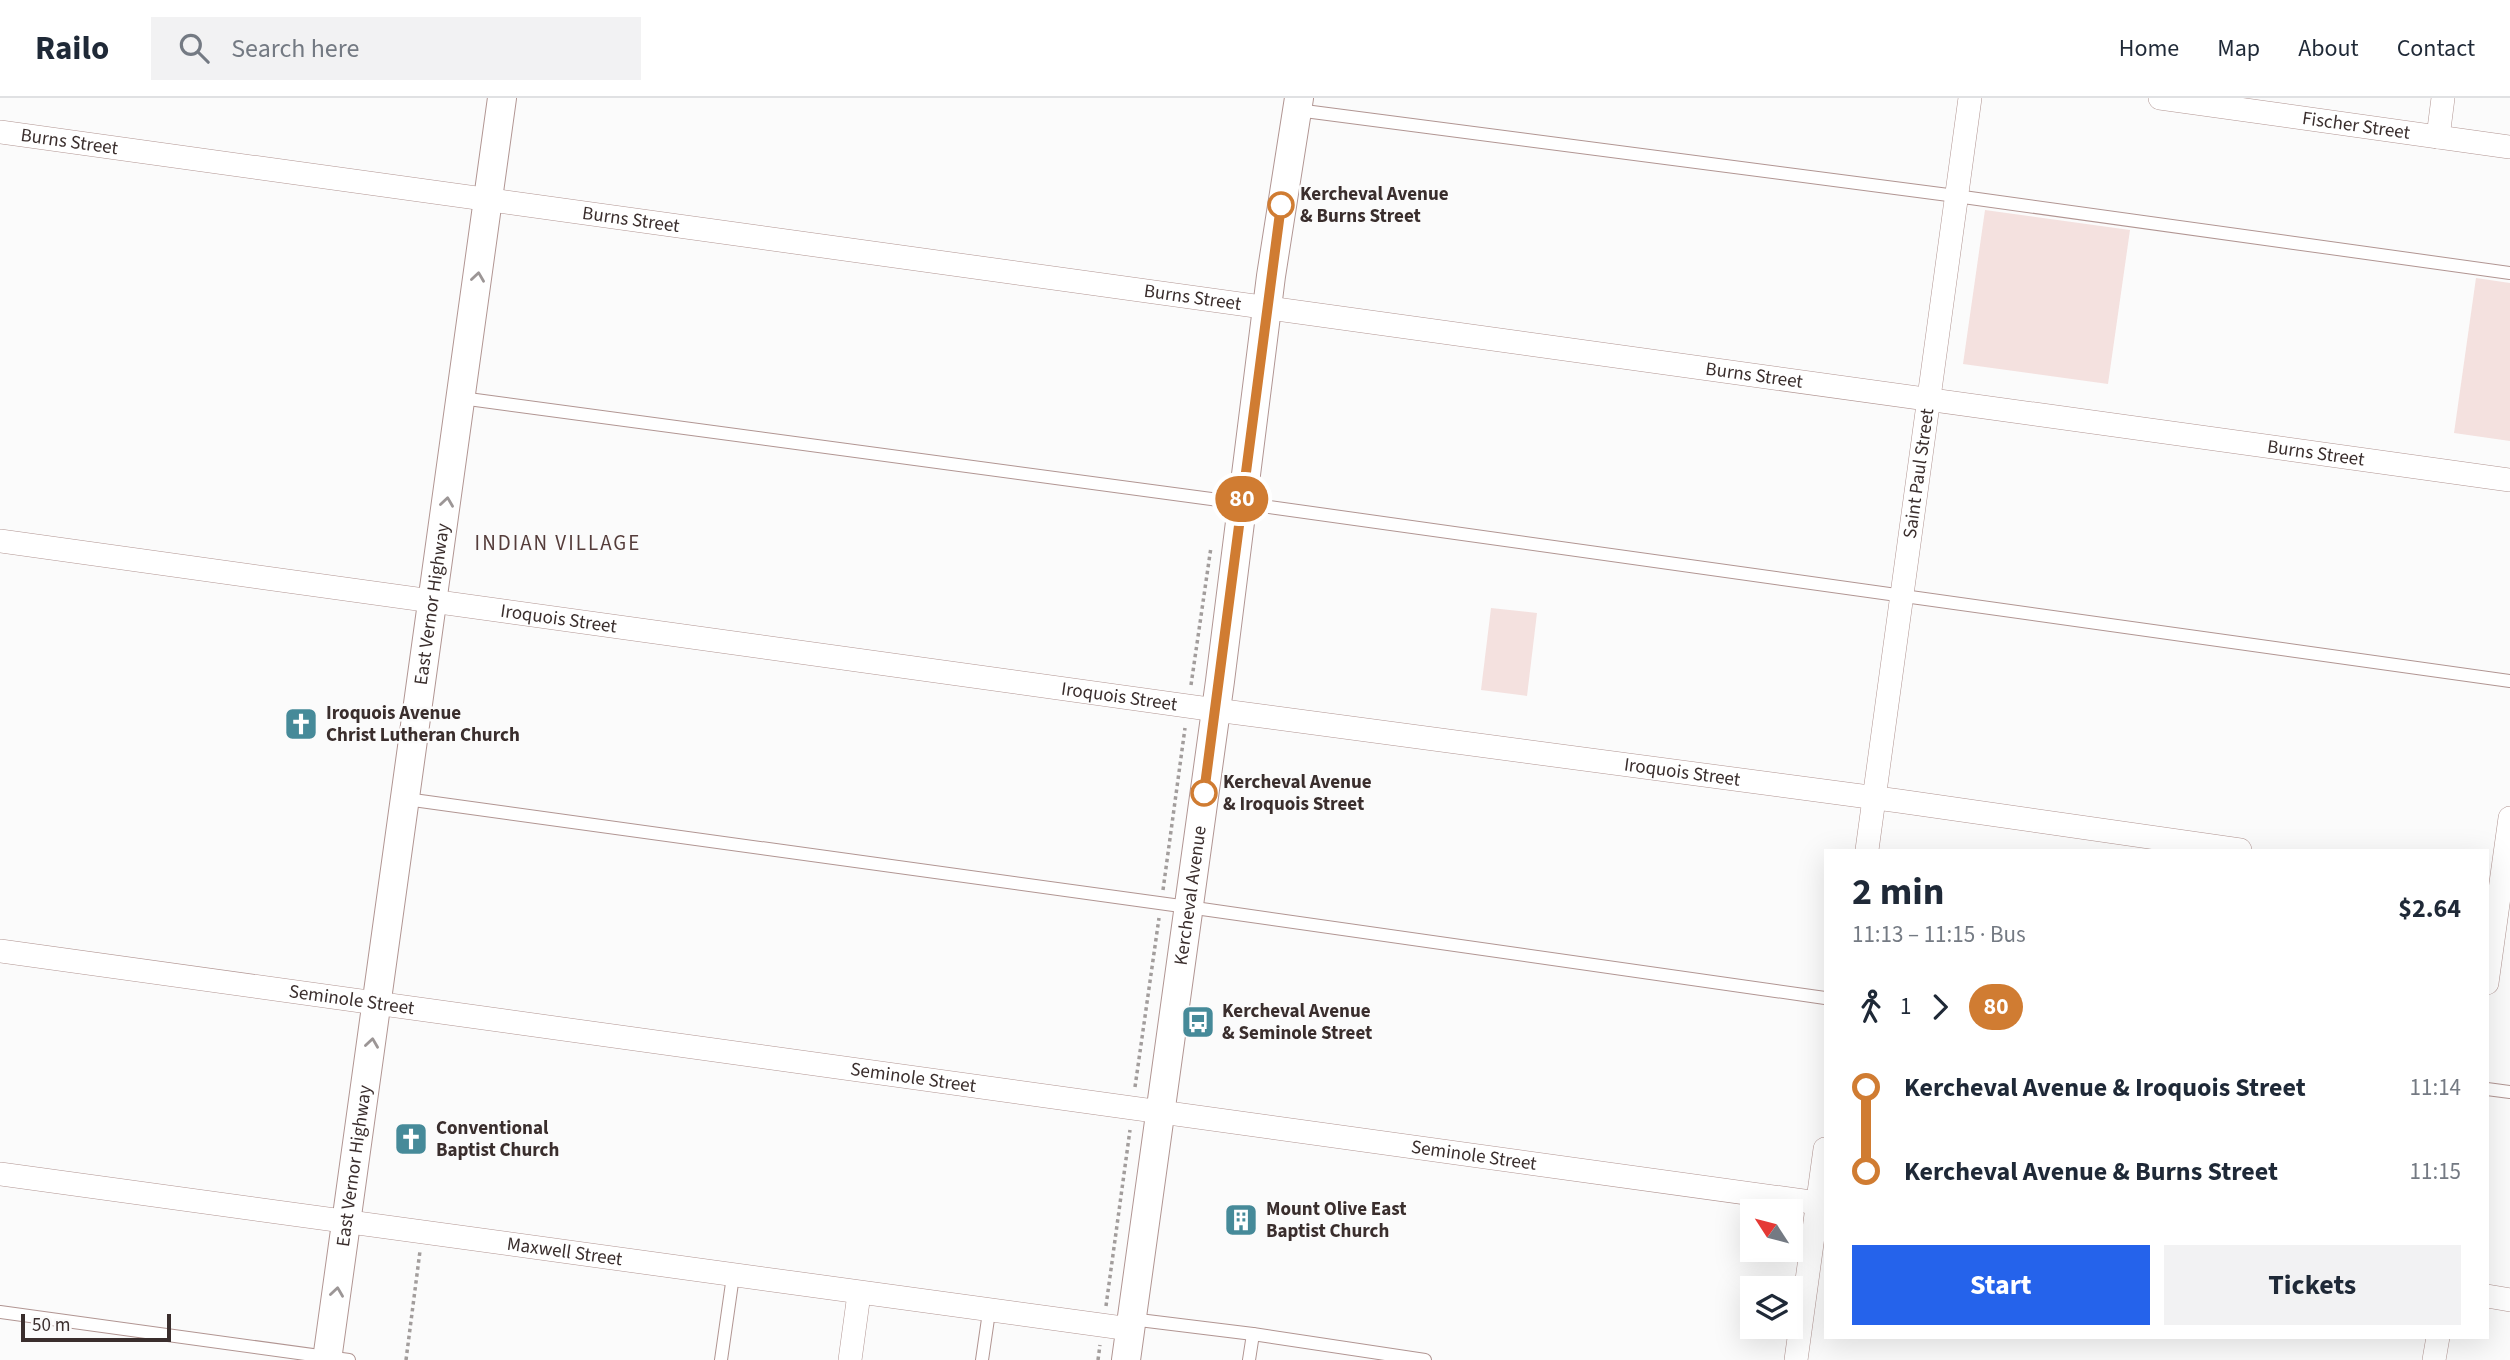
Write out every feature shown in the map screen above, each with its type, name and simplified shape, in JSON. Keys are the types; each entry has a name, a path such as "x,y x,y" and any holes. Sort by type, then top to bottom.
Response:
{"street":[{"name":"East Vernor Highway","path":"335,1359 347,1222 502,98"},
{"name":"Saint Paul Street","path":"1867,849 1969,98"},
{"name":"Fischer Street","path":"2160,98 2510,147"},
{"path":"2438,137 2443,98"},
{"name":"Kercheval Avenue","path":"1126,1360 1216,710 1281,204 1298,104"},
{"name":"Burns Street","path":"0,132 2510,480"},
{"name":"Iroquois Street","path":"0,541 2233,849"},
{"path":"2489,968 2510,818"},
{"name":"Seminole Street","path":"0,951 1821,1204"},
{"path":"1796,1360 1821,1204 1824,1163"},
{"name":"Maxwell Street","path":"0,1174 989,1312 1131,1324"},
{"path":"850,1360 859,1294"},
{"path":"2489,1296 2510,1300"},
{"path":"2434,1360 2438,1339"}],"lane":[{"path":"1298,104 2510,273"},
{"path":"461,398 1241,503 2510,681"},
{"path":"406,799 1824,998"},
{"path":"2489,1089 2510,1092"},
{"path":"721,1360 733,1276"},
{"path":"0,1312 335,1359"},
{"path":"982,1360 989,1312"},
{"path":"1131,1324 1253,1334 1424,1360"},
{"path":"1249,1360 1253,1334"}],"path":[{"path":"406,1360 420,1247"}],"shaded area":[{"path":"1985,210 2130,230 2108,384 1963,364"},
{"path":"2476,278 2510,283 2510,441 2454,433"},
{"path":"1491,608 1537,613 1527,696 1481,690"}],"bus line":[{"name":"80","path":"1204,793 1281,205"}],"place":[{"name":"Kercheval Avenue & Burns Street","path":"1281,205"},
{"name":"Iroquois Avenue Christ Lutheran Church","path":"301,724"},
{"name":"Kercheval Avenue & Iroquois Street","path":"1204,793"},
{"name":"Kercheval Avenue & Seminole Street","path":"1198,1022"},
{"name":"Conventional Baptist Church","path":"411,1139"},
{"name":"Mount Olive East Baptist Church","path":"1241,1220"}],"district":[{"name":"INDIAN VILLAGE","path":"558,543"}]}
